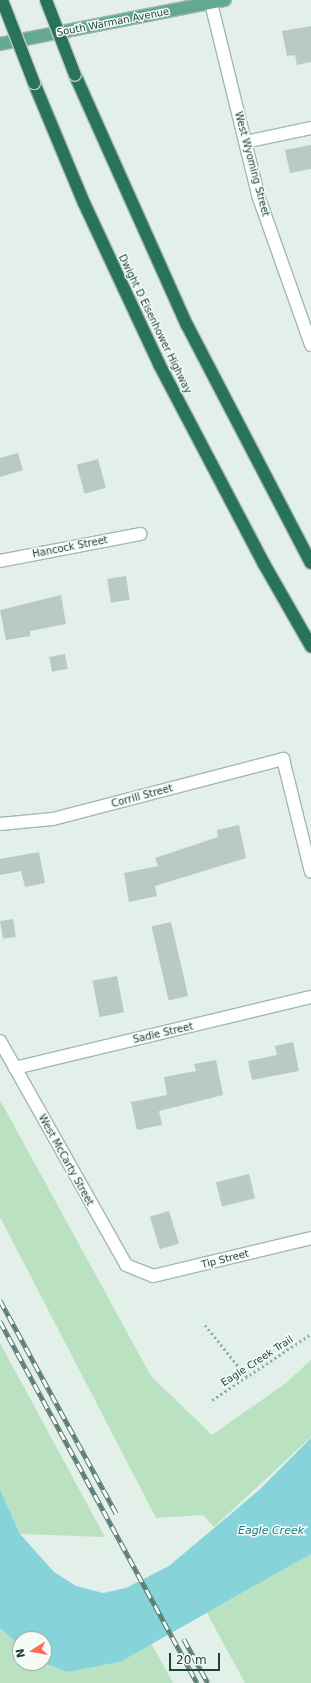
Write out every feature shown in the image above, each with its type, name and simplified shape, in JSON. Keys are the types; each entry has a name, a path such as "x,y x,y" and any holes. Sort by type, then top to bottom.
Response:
{"highway":[{"name":"Dwight D Eisenhower Highway","path":"2,0 34,83 84,203 159,364 238,516 311,646"},
{"path":"46,0 75,75 187,325 311,564"}],"main road":[{"name":"South Warman Avenue","path":"0,44 225,0"}],"street":[{"name":"West Wyoming Street","path":"211,3 259,198 311,345"},
{"path":"245,142 311,128"},
{"name":"Hancock Street","path":"0,561 140,534"},
{"name":"Corrill Street","path":"0,824 53,819 283,759 311,872"},
{"name":"Sadie Street","path":"15,1068 311,997"},
{"name":"West McCarty Street","path":"0,1041 117,1254 126,1265 138,1272"},
{"name":"Tip Street","path":"138,1272 153,1276 167,1274 311,1238"}],"path":[{"path":"205,1325 247,1377"},
{"name":"Eagle Creek Trail","path":"212,1400 311,1334"}],"green space":[{"path":"0,1100 151,1376 212,1435 286,1383 311,1360 311,1437 214,1527 203,1515 156,1518 0,1217"},
{"path":"0,1343 105,1537 20,1534 0,1488"},
{"path":"311,1554 311,1683 245,1683 207,1613"},
{"path":"0,1628 12,1639 12,1671 52,1671 52,1666 67,1672 120,1662 151,1643 173,1683 0,1683"}],"water":[{"name":"Eagle Creek","path":"311,1438 311,1554 120,1662 67,1672 52,1666 52,1631 12,1631 12,1639 0,1628 0,1489 20,1534 54,1572 76,1586 103,1593 126,1588 169,1566 258,1491"}],"building":[{"path":"311,26 311,62 297,65 295,55 287,56 282,31"},
{"path":"311,145 311,169 290,173 285,150"},
{"path":"18,453 23,470 0,477 0,458"},
{"path":"98,459 106,488 85,494 77,465"},
{"path":"126,576 130,600 111,603 107,579"},
{"path":"61,595 66,624 30,631 30,636 6,640 0,610"},
{"path":"65,654 68,669 52,672 49,657"},
{"path":"239,825 246,858 155,886 157,896 129,902 124,873 158,866 155,858 218,837 217,830"},
{"path":"39,852 45,883 25,887 21,871 0,875 0,859"},
{"path":"13,919 16,937 3,939 0,921"},
{"path":"171,922 188,996 169,1001 152,926"},
{"path":"117,976 124,1012 100,1017 92,981"},
{"path":"293,1042 299,1071 252,1080 248,1061 277,1055 275,1046"},
{"path":"216,1060 223,1095 159,1111 162,1125 137,1130 131,1102 167,1095 164,1077 196,1071 194,1064"},
{"path":"249,1174 255,1198 222,1206 216,1182"},
{"path":"169,1211 179,1244 160,1249 150,1217"}],"railway":[{"path":"0,1300 116,1513"},
{"path":"0,1321 197,1683"},
{"path":"184,1639 208,1683"}]}
